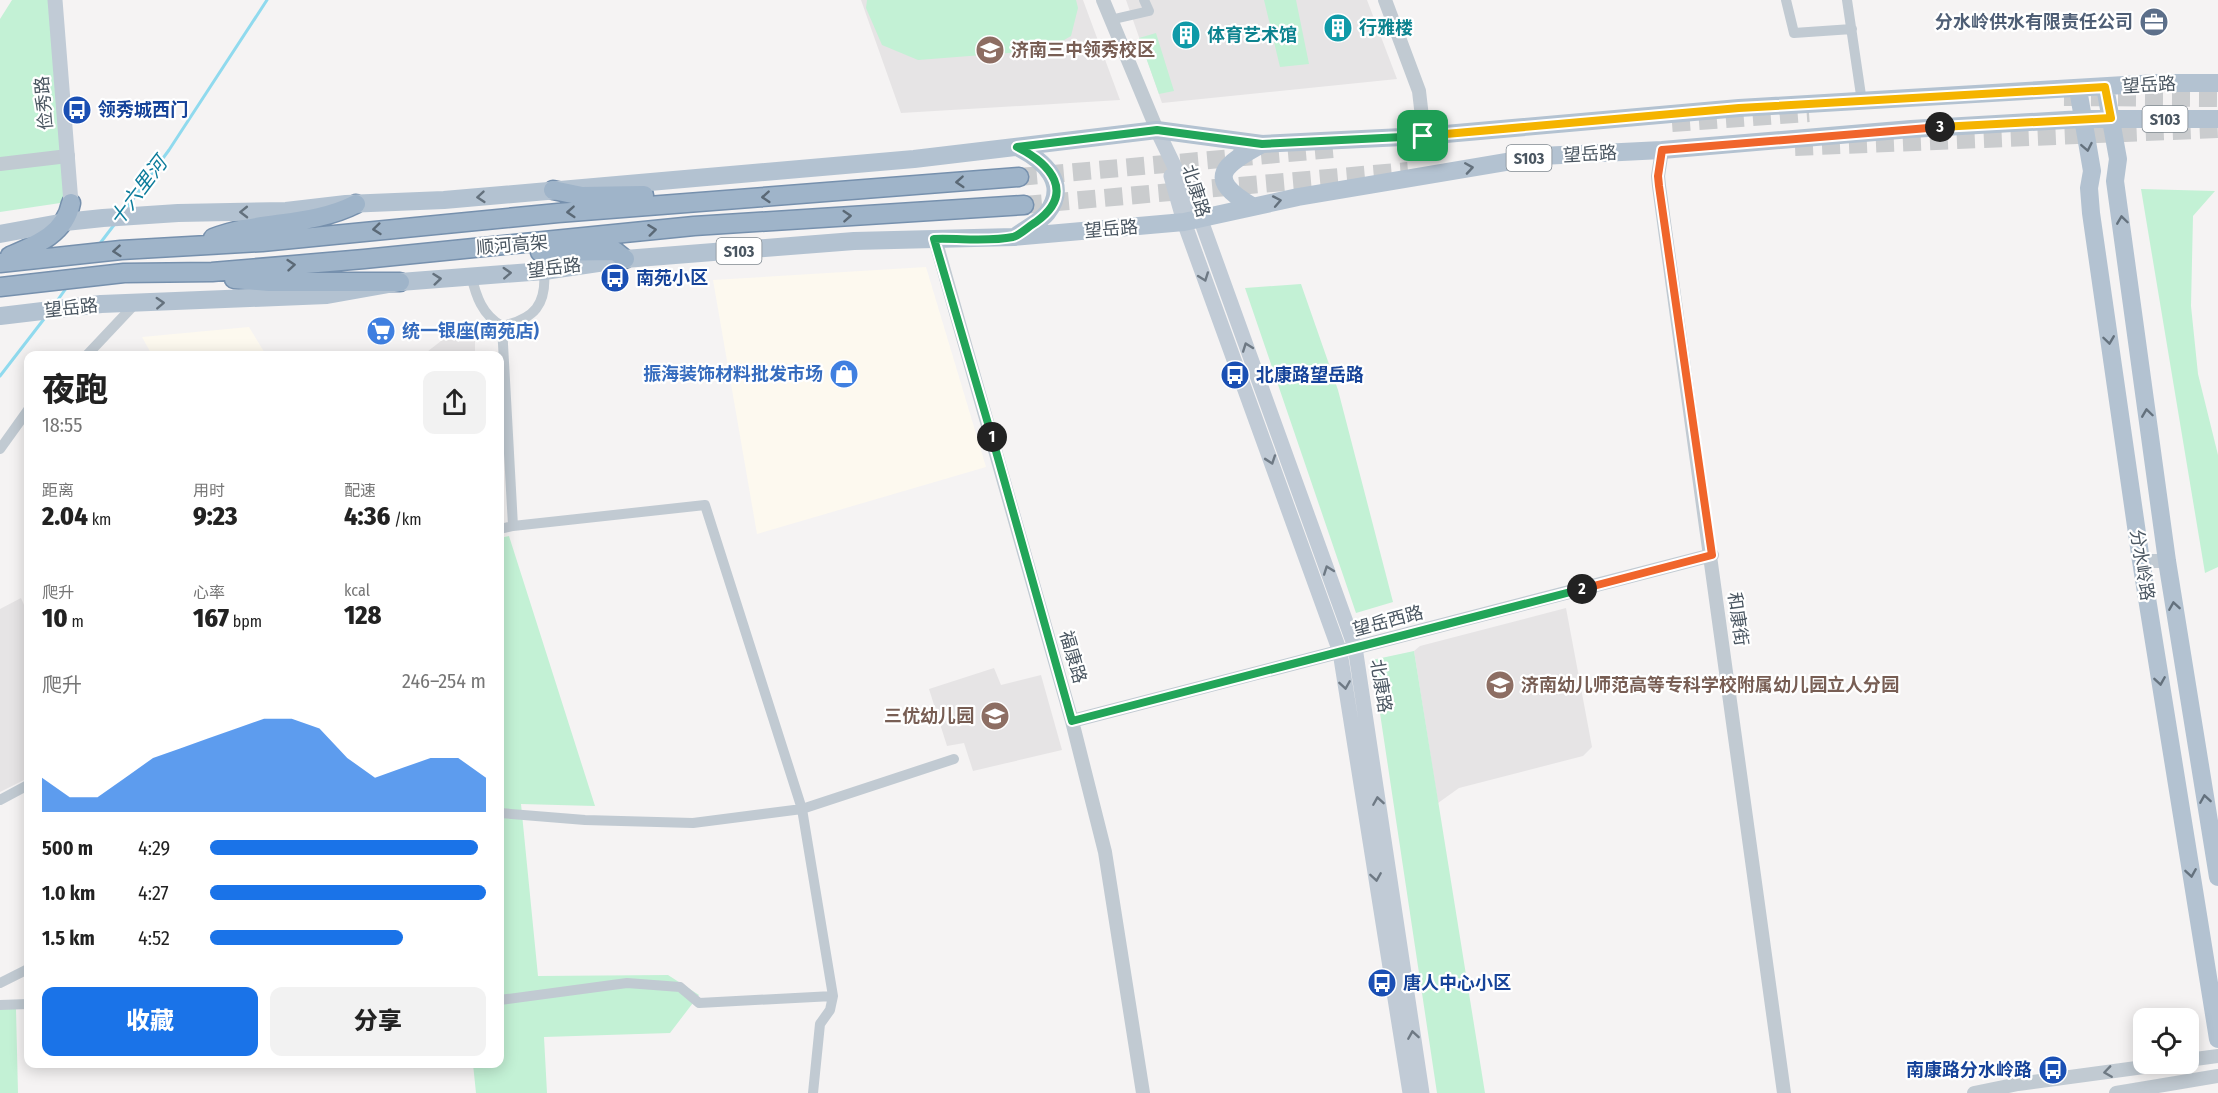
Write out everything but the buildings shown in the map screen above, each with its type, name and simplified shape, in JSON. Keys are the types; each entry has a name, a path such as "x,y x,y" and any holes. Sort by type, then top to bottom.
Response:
{"highway":[{"name":"顺河高架","path":"0,261 262,242 375,229 1019,177"},
{"path":"553,190 582,196 646,195 661,205"},
{"path":"0,261 45,241 65,222 72,203"},
{"path":"196,245 230,232 333,216 356,204"},
{"name":"顺河高架","path":"0,287 124,273 212,272 516,245 694,226 1024,205"},
{"path":"516,245 528,252 615,251 625,259"},
{"path":"212,272 238,280 400,282"},
{"path":"0,301 30,284"}],"main road":[{"name":"俭秀路","path":"55,0 72,203"},
{"name":"望岳路","path":"0,234 65,222 104,218 177,213 286,211 356,204 444,200 1017,147 1157,130 1262,144 1433,135 1739,108 2105,87 2218,83"},
{"name":"分水岭路","path":"2105,87 2118,159 2115,181 2167,561 2218,877"},
{"name":"分水岭路","path":"2078,89 2092,171 2089,188 2091,213 2141,561 2218,1039"},
{"name":"望岳路","path":"0,316 101,304 327,296 400,282 471,274 544,271 625,259 854,242 1014,237 1192,221 1252,206 1541,156 1662,150 1911,129 2082,119 2218,119"},
{"name":"北康路","path":"1157,130 1355,647 1422,1093"},
{"path":"1252,206 1233,195 1224,180 1225,169 1233,160 1262,144"},
{"path":"1014,237 1046,214 1055,199 1056,182 1048,166 1017,147"},
{"path":"30,228 72,203 84,214 104,218"},
{"name":"北康路","path":"1192,221 1340,652 1410,1093"}],"street":[{"path":"1103,0 1157,130"},
{"path":"1110,20 1149,11 1144,0"},
{"path":"1385,0 1419,92 1422,117 1433,135"},
{"path":"1786,0 1794,33 1852,29"},
{"path":"1847,0 1862,102"},
{"name":"和康街","path":"1662,150 1658,176 1659,186 1712,555 1784,1093"},
{"path":"0,164 68,156"},
{"name":"福康路","path":"934,239 1072,721 1105,852 1143,1093"},
{"path":"471,274 480,304 490,319 502,326 521,322 540,304 545,286 544,271"},
{"path":"91,351 135,304"},
{"path":"502,326 503,351"},
{"path":"504,362 513,526"},
{"path":"0,449 24,416"},
{"path":"504,528 705,505 802,809 833,996 830,1010 820,1024 813,1093"},
{"name":"望岳西路","path":"1072,721 1712,555"},
{"path":"2141,561 2167,561"},
{"path":"504,813 585,820 693,823 802,809 954,759"},
{"path":"0,800 24,787"},
{"path":"0,983 24,971"},
{"path":"504,999 627,983 680,987 699,1003 833,996"},
{"path":"0,1005 24,1004"},
{"path":"2199,1059 2218,1056"},
{"path":"1974,1093 2018,1084 2133,1068"},
{"path":"2115,1093 2218,1076"}],"shaded area":[{"name":"济南三中领秀校区","path":"861,0 1083,0 1120,100 901,113"},
{"name":"济南三中领秀校区","path":"1126,0 1367,0 1397,79 1162,103"},
{"name":"振海装饰材料批发市场","path":"926,267 986,467 757,534 713,280"},
{"path":"249,327 264,351 150,351 142,337"},
{"path":"475,333 475,351 428,351 450,334"},
{"path":"21,598 24,605 24,780 0,792 0,609"},
{"name":"济南幼儿师范高等专科学校附属幼儿园立人分园","path":"1566,608 1592,747 1583,756 1459,788 1438,803 1414,651 1420,646"},
{"name":"三优幼儿园","path":"994,668 1001,685 1041,675 1062,750 973,771 964,743 947,746 929,689"}],"green space":[{"path":"12,0 48,0 67,202 0,212 0,19"},
{"path":"867,0 1076,0 1078,8 1071,36 1047,50 918,60 882,45 866,8"},
{"path":"1264,0 1296,0 1309,64 1280,67"},
{"path":"1156,33 1174,91 1159,94 1139,38"},
{"path":"2141,189 2215,191 2193,216 2191,306 2198,374 2218,455 2218,567 2205,573"},
{"path":"1301,284 1338,390 1393,602 1356,613 1245,288"},
{"path":"509,536 595,806 521,804 538,976 668,975 699,995 670,1033 544,1037 547,1093 476,1093 473,1068 504,1068 504,537"},
{"path":"1414,651 1485,1093 1437,1093 1372,660"},
{"path":"0,1009 16,1009 18,1093 0,1093"}],"waterway":[{"name":"十六里河","path":"125,210 169,150 267,0"},
{"name":"十六里河","path":"98,246 114,225"},
{"name":"十六里河","path":"57,301 67,287"},
{"name":"十六里河","path":"0,376 44,319"}],"tunnel":[{"path":"2064,97 2218,98"},
{"path":"1672,123 1809,113"},
{"path":"1795,147 2218,129"},
{"path":"1019,177 1333,149"},
{"path":"1024,205 1408,171"}],"place":[{"name":"分水岭供水有限责任公司","path":"2154,22"},
{"name":"行雅楼","path":"1338,28"},
{"name":"体育艺术馆","path":"1186,35"},
{"name":"济南三中领秀校区","path":"990,50"},
{"name":"领秀城西门","path":"77,110"},
{"name":"南苑小区","path":"615,278"},
{"name":"统一银座(南苑店)","path":"381,331"},
{"name":"振海装饰材料批发市场","path":"844,374"},
{"name":"北康路望岳路","path":"1235,375"},
{"name":"济南幼儿师范高等专科学校附属幼儿园立人分园","path":"1500,685"},
{"name":"三优幼儿园","path":"995,716"},
{"name":"唐人中心小区","path":"1382,983"},
{"name":"南康路分水岭路","path":"2053,1070"}],"route":[{"path":"2105,87 2111,118 1911,129 1662,150 1658,176 1659,186 1712,555 1072,721 945,269 934,239 1014,237 1046,214 1055,199 1056,182 1048,166 1017,147 1157,130 1262,144 1423,136 1739,108 2105,87"}]}
